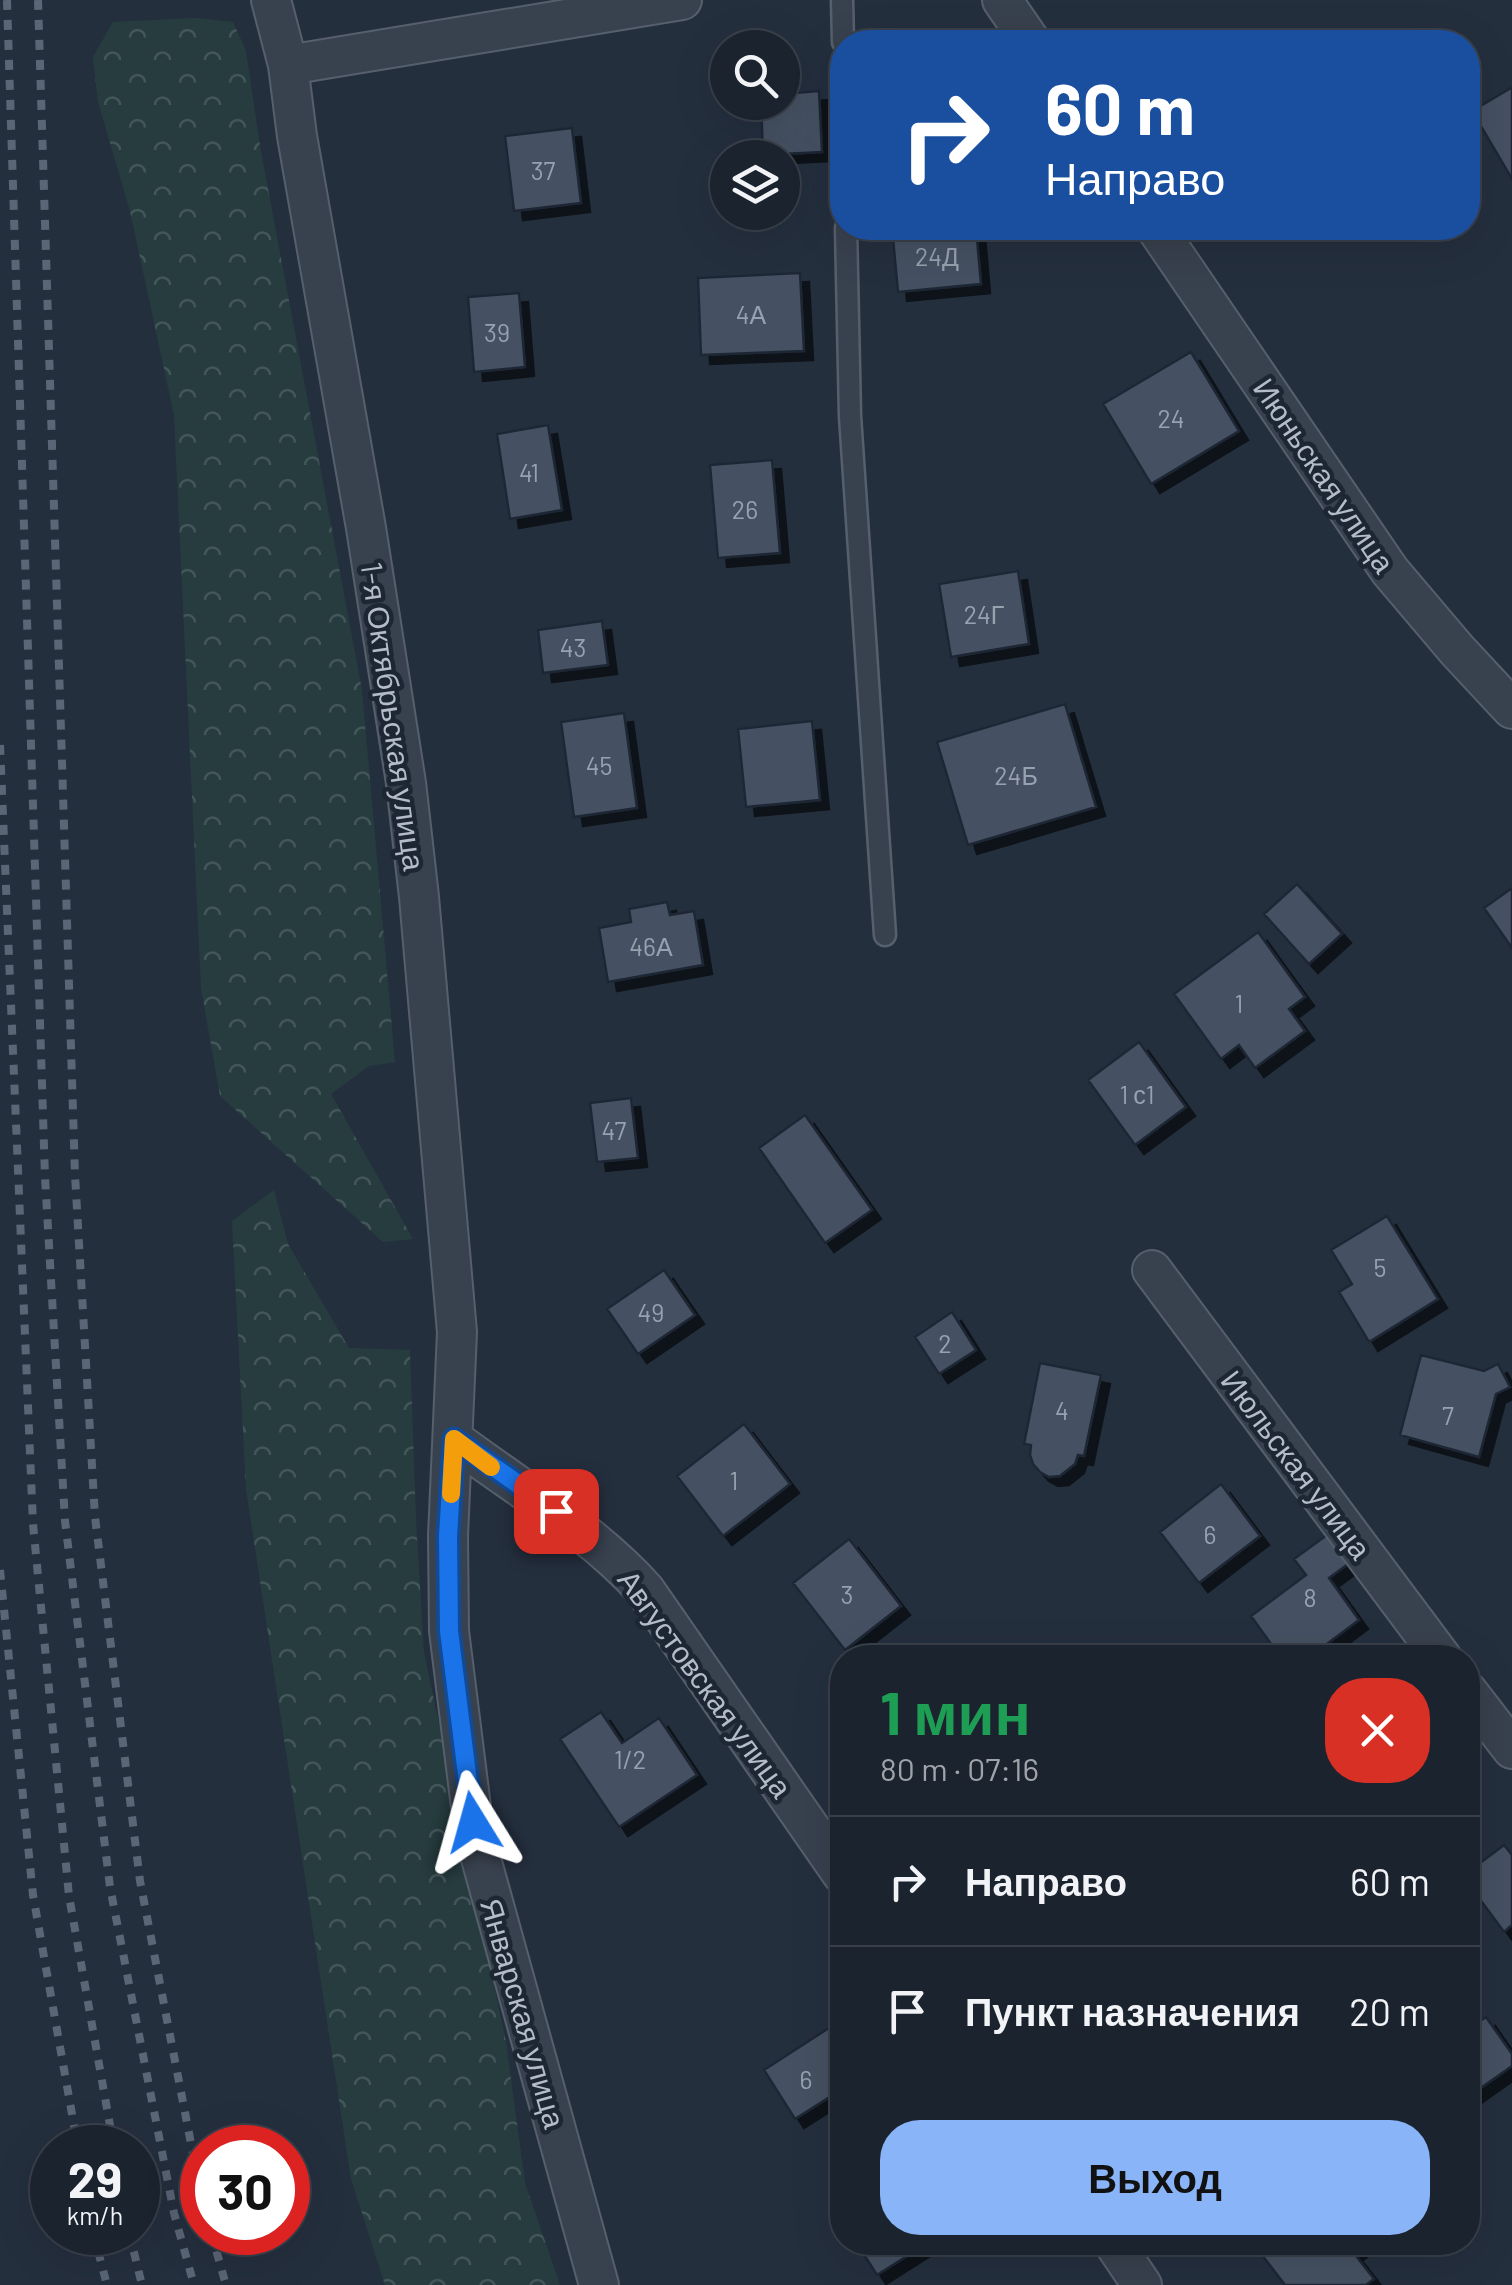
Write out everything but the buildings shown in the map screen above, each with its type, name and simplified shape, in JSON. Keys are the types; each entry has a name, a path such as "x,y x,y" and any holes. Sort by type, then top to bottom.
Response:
{"street":[{"name":"1-я Октябрьская улица","path":"272,0 288,66 406,783 420,898 457,1332 454,1439"},
{"path":"288,66 682,0"},
{"path":"1002,0 1023,30"},
{"name":"Июньская улица","path":"1164,240 1390,571 1512,709"},
{"name":"Июльская улица","path":"1152,1270 1432,1645"},
{"name":"Августовская улица","path":"454,1439 556,1511 609,1554 645,1590 830,1857"},
{"name":"Январская улица","path":"454,1439 448,1536 449,1631 473,1822 599,2285"},
{"path":"1480,1708 1512,1749"},
{"path":"1121,2255 1142,2285"}],"lane":[{"path":"842,0 843,30"},
{"path":"846,240 851,436 885,935"}],"green space":[{"path":"196,18 233,22 246,51 260,146 362,690 395,1062 369,1066 331,1094 413,1239 383,1242 220,1096 201,988 174,415 130,211 98,102 93,57 113,22"},
{"path":"274,1190 288,1244 349,1348 410,1350 424,1653 506,2042 525,2183 560,2285 385,2285 351,2179 246,1489 232,1221"}],"railway":[{"path":"7,0 45,1177 65,1521 110,1887 174,2213 194,2285"},
{"path":"38,0 75,1175 95,1517 140,1881 187,2125"},
{"path":"0,745 33,1524 69,1896 110,2125"},
{"path":"0,1570 33,1895 74,2125"},
{"path":"99,2255 107,2285"},
{"path":"135,2255 142,2285"},
{"path":"218,2255 226,2285"}],"slow traffic":[{"path":"451,1494 454,1439 491,1467"}],"route":[{"path":"473,1822 449,1631 448,1536 454,1439 556,1511"}]}
